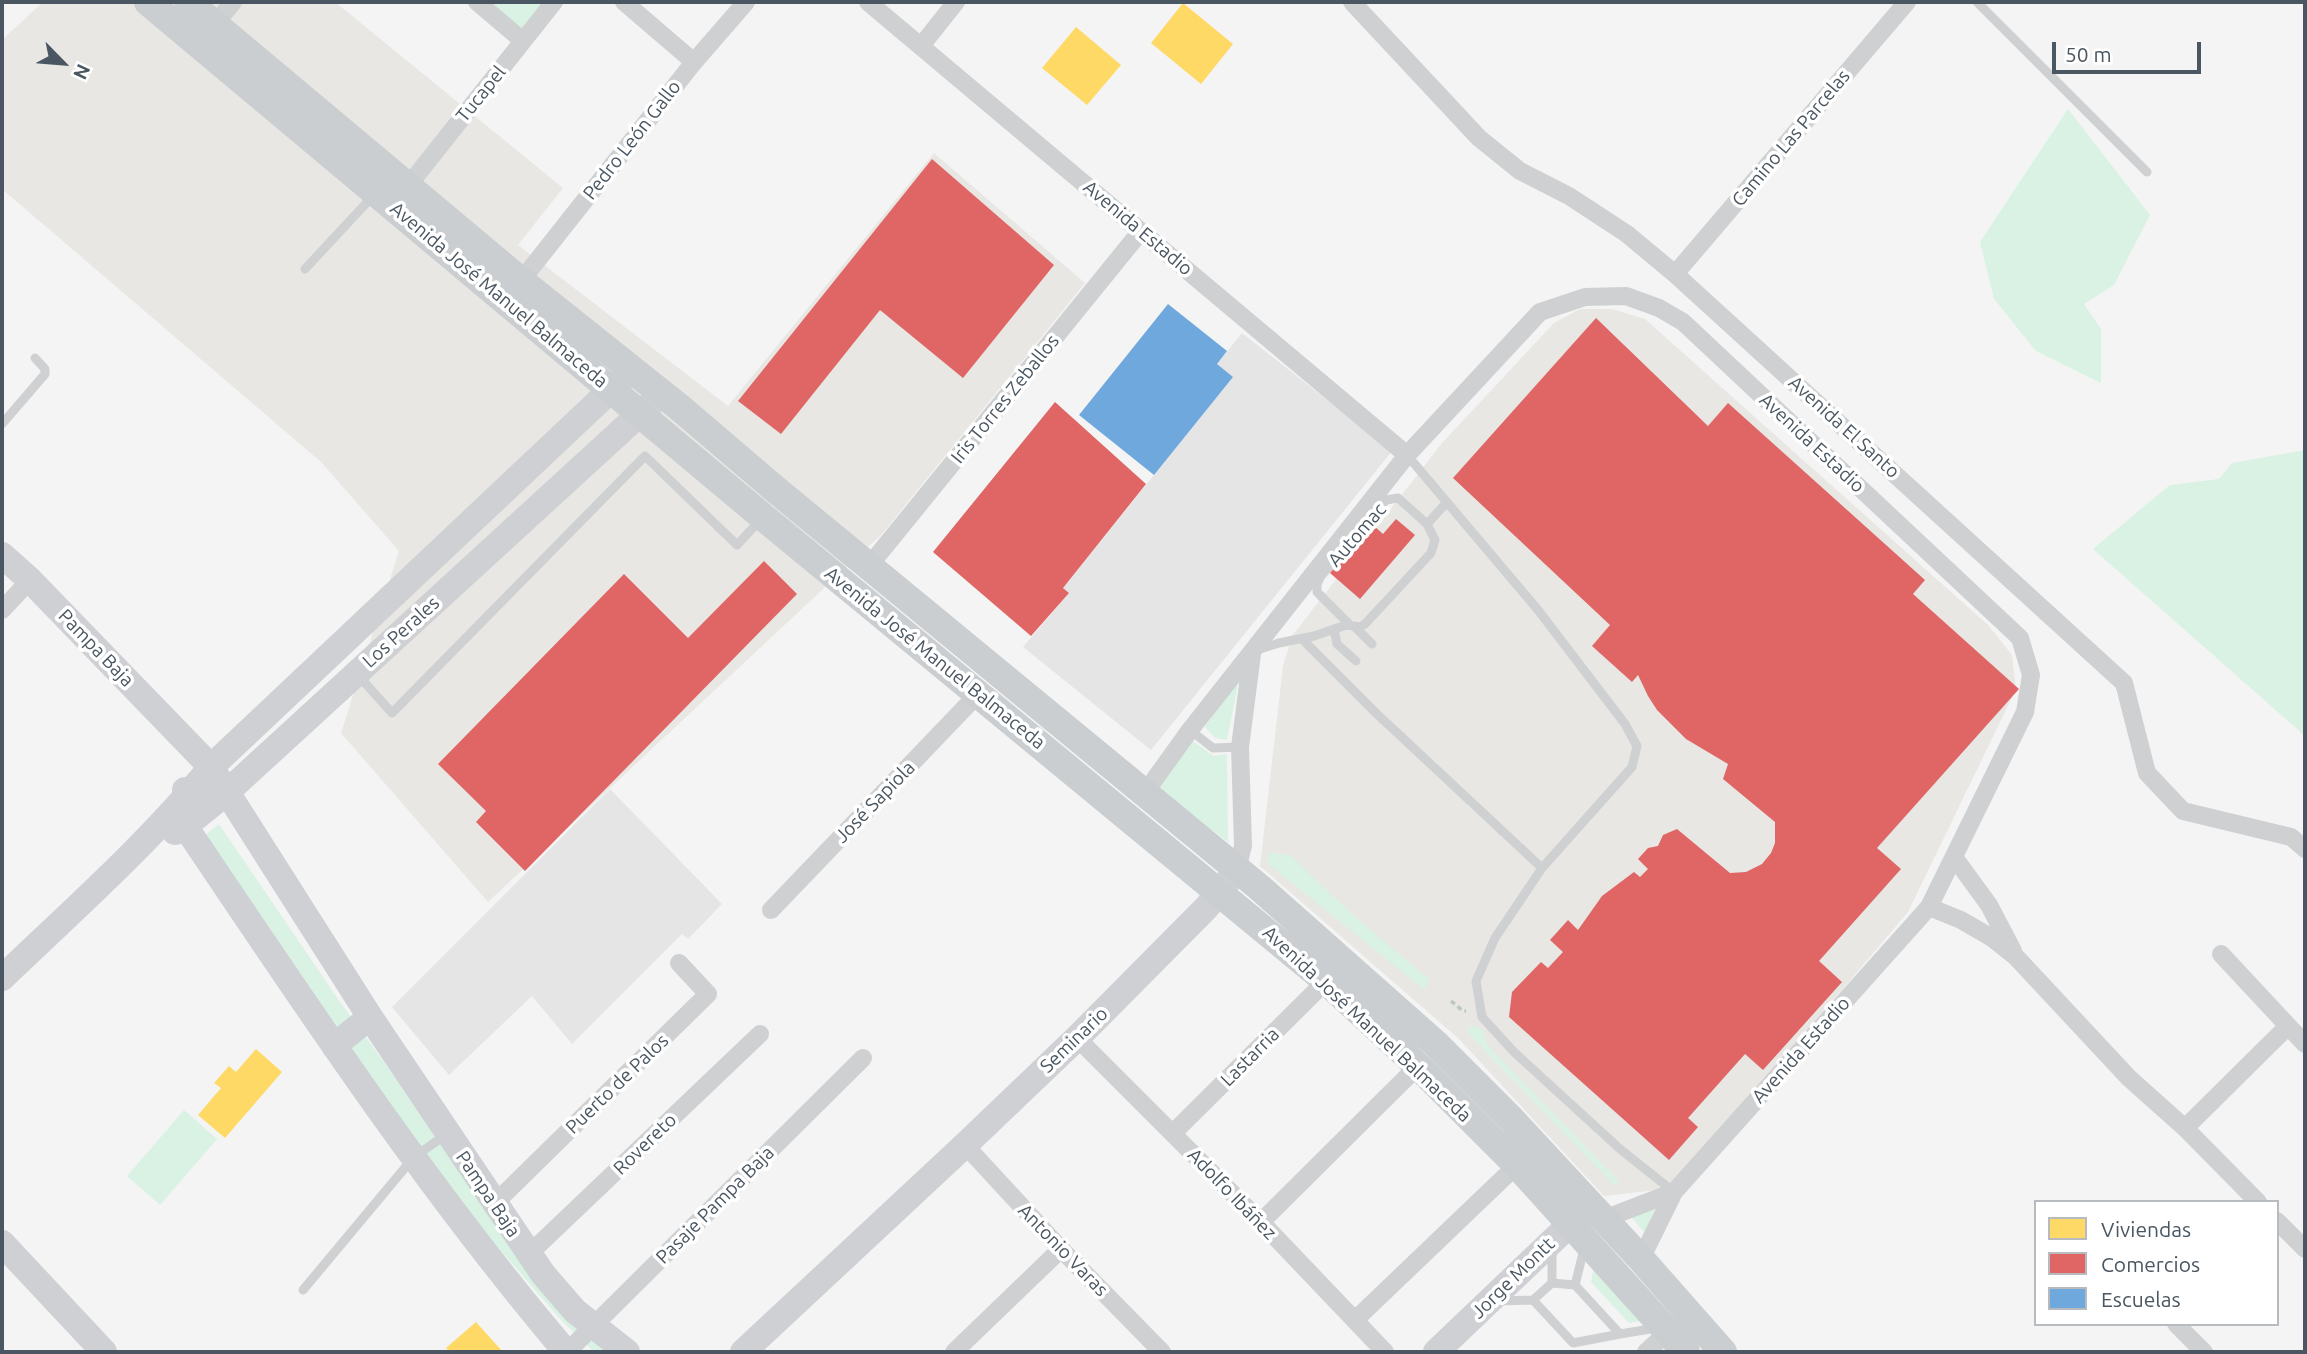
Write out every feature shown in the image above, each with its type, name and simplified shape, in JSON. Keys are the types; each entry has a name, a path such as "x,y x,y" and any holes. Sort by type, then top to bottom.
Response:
{"main road":[{"name":"Avenida José Manuel Balmaceda","path":"148,2 376,193 622,379 662,394 1237,869 1436,1044 1686,1352"},
{"name":"Avenida José Manuel Balmaceda","path":"188,2 521,281 622,379 641,413 763,517 1326,981 1418,1066 1581,1225 1641,1259 1723,1352"}],"street":[{"path":"215,24 233,2"},
{"path":"477,2 523,41"},
{"name":"Tucapel","path":"408,186 554,2"},
{"path":"624,2 694,62"},
{"name":"Pedro León Gallo","path":"521,281 694,62 746,2"},
{"name":"Avenida Estadio","path":"868,2 1407,455"},
{"path":"921,46 956,2"},
{"name":"Avenida El Santo","path":"1352,2 1479,138 1520,171 1569,196 1627,234 1675,274 2124,683 2147,773 2183,811 2291,837 2305,849"},
{"name":"Camino Las Parcelas","path":"1675,274 1907,2"},
{"name":"Iris Torres Zeballos","path":"869,566 1141,231"},
{"name":"Avenida Estadio","path":"1144,794 1190,730 1407,455 1540,312 1585,297 1626,296 1659,308 1683,322 2020,638 2031,675 2025,712 1929,907 1674,1192 1641,1259"},
{"name":"Los Perales","path":"2,978 130,855 184,800 211,767 622,379"},
{"name":"Los Perales","path":"130,855 185,827 226,793 662,394"},
{"path":"462,530 475,536 482,544 481,559"},
{"name":"Pampa Baja","path":"2,555 30,580 211,767 370,1017 530,1254 558,1293 593,1327 627,1352"},
{"path":"2,610 30,580"},
{"name":"Seminario","path":"753,1349 1077,1038 1221,892 1237,869 1243,846 1240,747 1252,652"},
{"name":"José Sapiola","path":"771,910 978,694"},
{"path":"185,827 184,800 189,743"},
{"name":"Pampa Baja","path":"185,827 334,1046 414,1157 515,1292 566,1352"},
{"path":"1954,857 1989,905 2016,957"},
{"path":"1929,907 1961,919 2016,957 2129,1078 2185,1128 2256,1200"},
{"path":"2221,954 2305,1044"},
{"name":"Puerto de Palos","path":"495,1203 708,994 679,963"},
{"name":"Lastarria","path":"1173,1133 1326,981"},
{"path":"334,1046 370,1017"},
{"path":"2185,1128 2287,1027"},
{"name":"Rovereto","path":"530,1254 760,1034"},
{"name":"Adolfo Ibáñez","path":"1077,1038 1261,1222 1385,1352"},
{"name":"Pasaje Pampa Baja","path":"566,1352 863,1058"},
{"path":"1261,1222 1418,1066"},
{"name":"Antonio Varas","path":"965,1145 1060,1249 1162,1352"},
{"path":"1355,1320 1517,1165"},
{"name":"Avenida Estadio","path":"1581,1225 1674,1192"},
{"path":"2279,1223 2305,1249"},
{"name":"Jorge Montt","path":"1436,1352 1489,1301 1581,1225"},
{"path":"2,1242 104,1352"},
{"path":"967,1348 1060,1249"},
{"path":"2178,1326 2201,1351"},
{"path":"1646,1352 1666,1329"}],"lane":[{"path":"1977,2 2147,172"},
{"path":"305,270 376,193"},
{"path":"2,424 45,374 45,369 35,358"},
{"path":"1407,455 1475,533 1560,638 1625,724 1637,746 1632,767 1542,868 1495,939 1476,981 1482,1017 1514,1052 1620,1149 1674,1192"},
{"path":"356,673 393,713 645,456 737,545 763,517"},
{"name":"Automac","path":"1352,626 1317,592 1321,576 1386,500 1398,498 1427,524"},
{"path":"1252,652 1334,629 1365,624 1431,553 1435,540 1427,524 1447,502"},
{"path":"1352,626 1372,644"},
{"path":"1334,629 1337,644 1356,662"},
{"path":"1303,639 1542,868"},
{"path":"1190,730 1213,748 1240,747"},
{"path":"303,1290 414,1157 448,1133"},
{"path":"1489,1301 1533,1300 1552,1283 1581,1225"},
{"path":"1576,1285 1581,1225"},
{"path":"1552,1283 1576,1285 1620,1334"},
{"path":"1533,1300 1573,1343 1666,1329"}],"shaded area":[{"path":"43,2 335,2 563,188 518,245 728,406 934,153 1085,283 882,534 488,902 341,733 399,551 321,462 2,189 2,40"},
{"path":"1580,309 1612,309 1645,319 1988,625 2012,655 2016,689 1908,912 1674,1188 1604,1196 1459,1039 1260,866 1283,666 1292,636 1442,443 1554,323"},
{"path":"1242,333 1392,451 1151,750 1023,647 1069,593 1063,588 1232,378 1217,364"},
{"path":"610,789 722,904 688,939 682,934 572,1044 532,996 449,1075 392,1007"}],"green space":[{"path":"487,2 547,2 520,30"},
{"path":"2068,109 2150,215 2114,285 2084,304 2101,329 2101,383 2036,351 1994,299 1980,242"},
{"path":"2305,450 2305,736 2093,549 2170,485 2219,479 2232,463"},
{"path":"1240,675 1227,740 1215,738 1205,727"},
{"path":"1191,740 1214,756 1227,754 1228,842 1157,789"},
{"path":"219,824 340,1002 448,1149 613,1352 594,1352 562,1321 481,1228 194,844"},
{"path":"1269,853 1290,855 1354,916 1429,979 1425,990 1267,863"},
{"path":"1471,1025 1482,1029 1487,1045 1619,1181 1615,1186 1467,1032"},
{"path":"184,1110 217,1139 160,1205 127,1176"},
{"path":"1658,1200 1645,1233 1626,1211"},
{"path":"1595,1260 1650,1320 1629,1323 1591,1282"}],"building: Viviendas":[{"path":"1183,3 1233,44 1201,84 1151,43"},
{"path":"1076,27 1121,65 1087,105 1042,68"},
{"path":"256,1049 282,1072 225,1138 198,1115 221,1088 214,1083 229,1066 236,1072"},
{"path":"476,1322 503,1352 450,1352 446,1348"}],"building: Comercios":[{"path":"932,159 1054,265 963,378 880,310 781,434 738,401"},
{"path":"1596,318 1708,426 1728,403 1925,580 1913,594 2019,689 1877,848 1901,869 1819,961 1842,982 1763,1070 1745,1054 1688,1118 1698,1127 1669,1160 1509,1017 1512,992 1541,962 1548,968 1563,952 1550,940 1568,920 1578,930 1602,896 1634,872 1640,877 1648,869 1638,859 1648,848 1658,846 1663,835 1677,829 1730,873 1746,872 1762,864 1771,853 1775,843 1775,822 1723,779 1728,764 1686,739 1657,710 1638,675 1632,682 1592,646 1610,625 1453,478"},
{"path":"1055,402 1146,484 1063,588 1069,593 1031,636 933,552"},
{"path":"1396,519 1415,535 1360,599 1330,573 1372,524 1383,534"},
{"path":"764,561 797,594 525,871 476,822 486,811 438,764 624,574 688,638"}],"building: Escuelas":[{"path":"1168,304 1227,351 1217,364 1233,377 1154,475 1079,415"}]}
